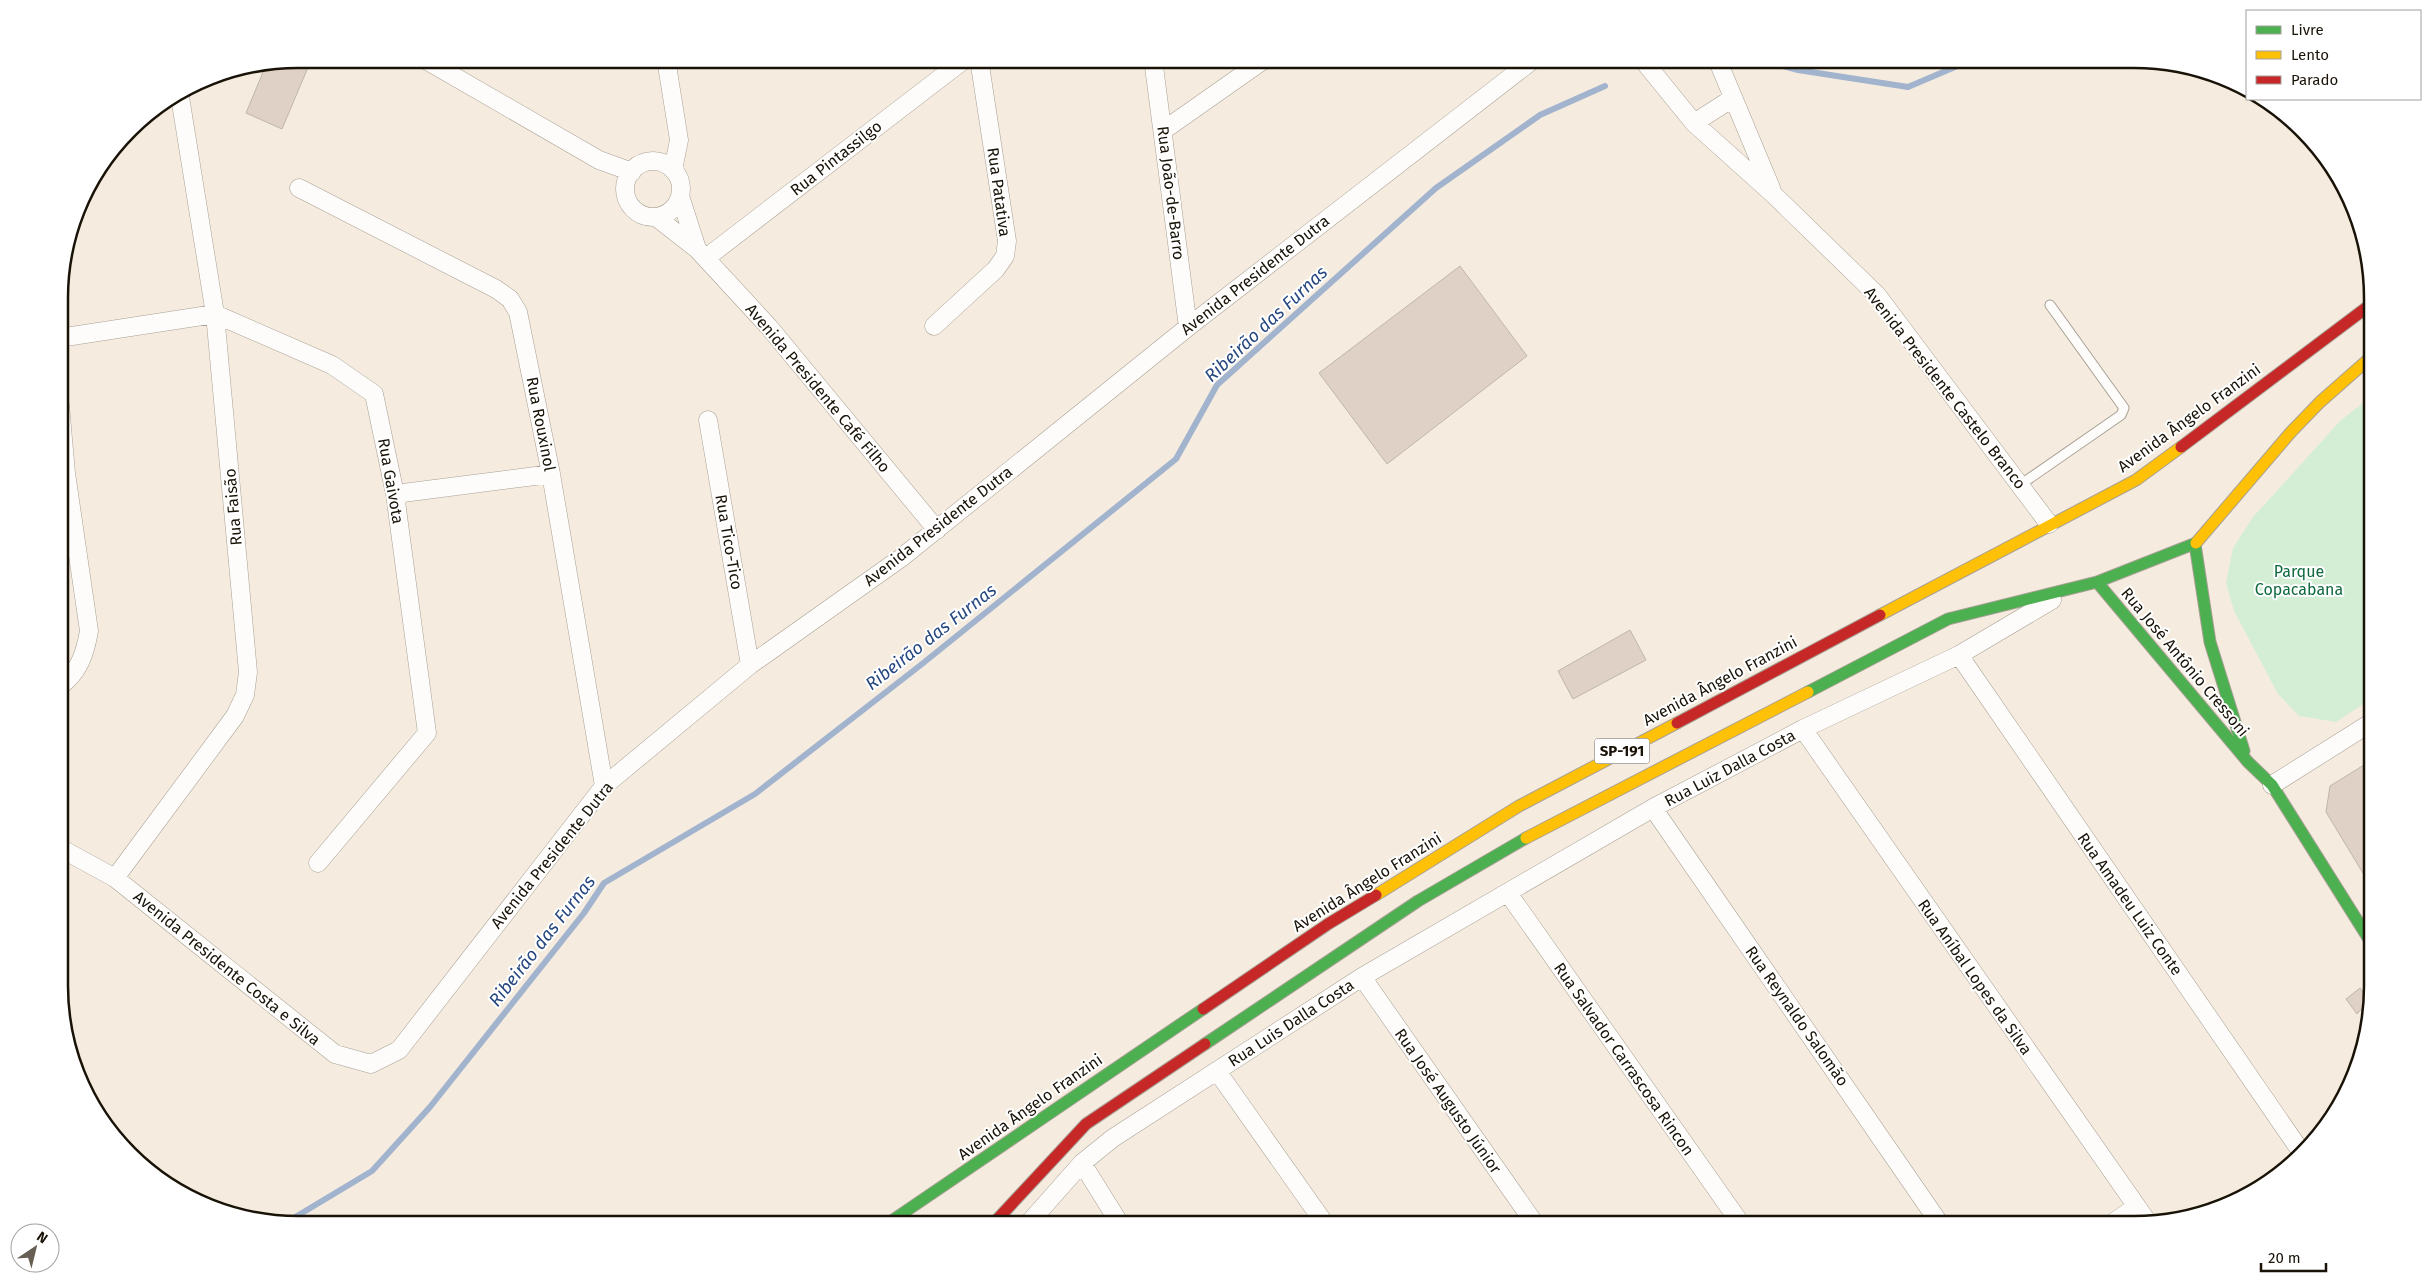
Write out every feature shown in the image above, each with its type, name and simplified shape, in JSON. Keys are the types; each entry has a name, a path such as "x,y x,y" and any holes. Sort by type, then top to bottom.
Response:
{"main road":[{"name":"Avenida Ângelo Franzini","path":"899,1216 1328,924 1519,806 2049,524 2136,480 2364,309"},
{"name":"SP-191","path":"1001,1216 1016,1202 1057,1153 1086,1124 1418,900 1492,857 1948,619 2097,582 2195,544 2296,426 2326,396 2364,363"},
{"name":"Rua José Antônio Cressoni","path":"2195,544 2210,642 2248,762"},
{"name":"Rua José Antônio Cressoni","path":"2097,582 2248,762 2272,785 2364,931"},
{"path":"923,1215 926,1198"}],"street":[{"path":"440,68 598,160 638,167 660,163 673,170 678,178 680,196 672,210 656,217 638,213 598,160"},
{"path":"667,68 679,140 673,170"},
{"name":"Rua Pintassilgo","path":"702,254 953,68"},
{"name":"Rua Patativa","path":"934,326 996,270 1005,256 1007,241 980,68"},
{"name":"Rua João-de-Barro","path":"1154,68 1164,130 1188,327"},
{"path":"1164,130 1252,68"},
{"name":"Avenida Presidente Dutra","path":"399,1050 604,786 750,665 901,558 1188,327 1522,68"},
{"name":"Avenida Presidente Castelo Branco","path":"1649,68 1694,123 1773,194 1877,295 2049,524"},
{"path":"1720,68 1773,194"},
{"path":"1694,123 1733,98"},
{"name":"Rua Faisão","path":"115,878 235,716 245,695 248,672 215,314 180,99"},
{"path":"631,206 625,189 627,180 638,167 679,140"},
{"name":"Rua Rouxinol","path":"300,188 496,289 510,299 518,312 523,327 551,474 604,786"},
{"name":"Avenida Presidente Café Filho","path":"680,196 702,254"},
{"name":"Avenida Presidente Café Filho","path":"656,217 702,254 769,327 937,530"},
{"path":"68,337 215,314"},
{"name":"Rua Gaivota","path":"215,314 332,365 374,394 395,494 427,733 318,863"},
{"name":"Rua Tico-Tico","path":"708,420 750,665"},
{"path":"395,494 551,474"},
{"path":"68,501 90,631 85,653 72,677 68,680"},
{"name":"Rua Luiz Dalla Costa","path":"1508,893 1654,808 1802,729 1959,656 2077,586"},
{"name":"Rua Amadeu Luiz Conte","path":"1959,656 2298,1146"},
{"path":"2272,785 2364,727"},
{"name":"Rua Aníbal Lopes da Silva","path":"1802,729 2142,1215"},
{"name":"Rua Reynaldo Salomão","path":"1654,808 1934,1216"},
{"name":"Avenida Presidente Costa e Silva","path":"68,852 115,878 335,1054 371,1064 399,1050"},
{"name":"Rua Luis Dalla Costa","path":"1035,1216 1082,1163 1113,1138 1362,977 1508,893"},
{"name":"Rua Salvador Carrascosa Rincon","path":"1508,893 1734,1216"},
{"name":"Rua José Augusto Júnior","path":"1362,977 1529,1216"},
{"path":"1217,1071 1319,1216"},
{"path":"1082,1163 1115,1216"},
{"path":"2123,1216 2136,1206"}],"lane":[{"path":"2020,485 2121,415 2124,408 2050,305"}],"green space":[{"name":"Parque Copacabana","path":"2364,402 2364,704 2336,722 2299,716 2278,694 2234,611 2226,583 2233,548 2253,517 2341,420"}],"building":[{"path":"308,68 282,129 246,113 264,70"},
{"path":"1460,266 1527,356 1387,464 1319,373"},
{"path":"1630,630 1646,660 1573,699 1558,671"},
{"path":"2364,765 2364,875 2326,812 2330,786"},
{"path":"2360,988 2364,993 2363,1008 2357,1014 2346,999"}],"waterway":[{"name":"Ribeirão das Furnas","path":"1791,68 1908,87 1953,68"},
{"name":"Ribeirão das Furnas","path":"297,1216 372,1171 430,1107 584,913 604,883 755,794 922,664 1176,459 1217,385 1436,188 1540,115 1605,86"}],"traffic: fast":[{"path":"1808,692 1948,619 2097,582 2196,543"},
{"path":"2195,544 2210,642 2244,751"},
{"path":"2097,582 2248,762 2272,785 2364,931"},
{"path":"1205,1044 1418,901 1526,838"},
{"path":"899,1216 1203,1009"}],"traffic: slow":[{"path":"2196,543 2291,432 2320,402 2364,363"},
{"path":"1880,615 2136,480 2181,447"},
{"path":"1526,838 1808,692"},
{"path":"1376,895 1519,806 1677,723"}],"traffic: jam":[{"path":"2181,447 2364,310"},
{"path":"1677,723 1880,615"},
{"path":"1203,1009 1328,924 1376,895"},
{"path":"1000,1216 1086,1124 1205,1044"}]}
